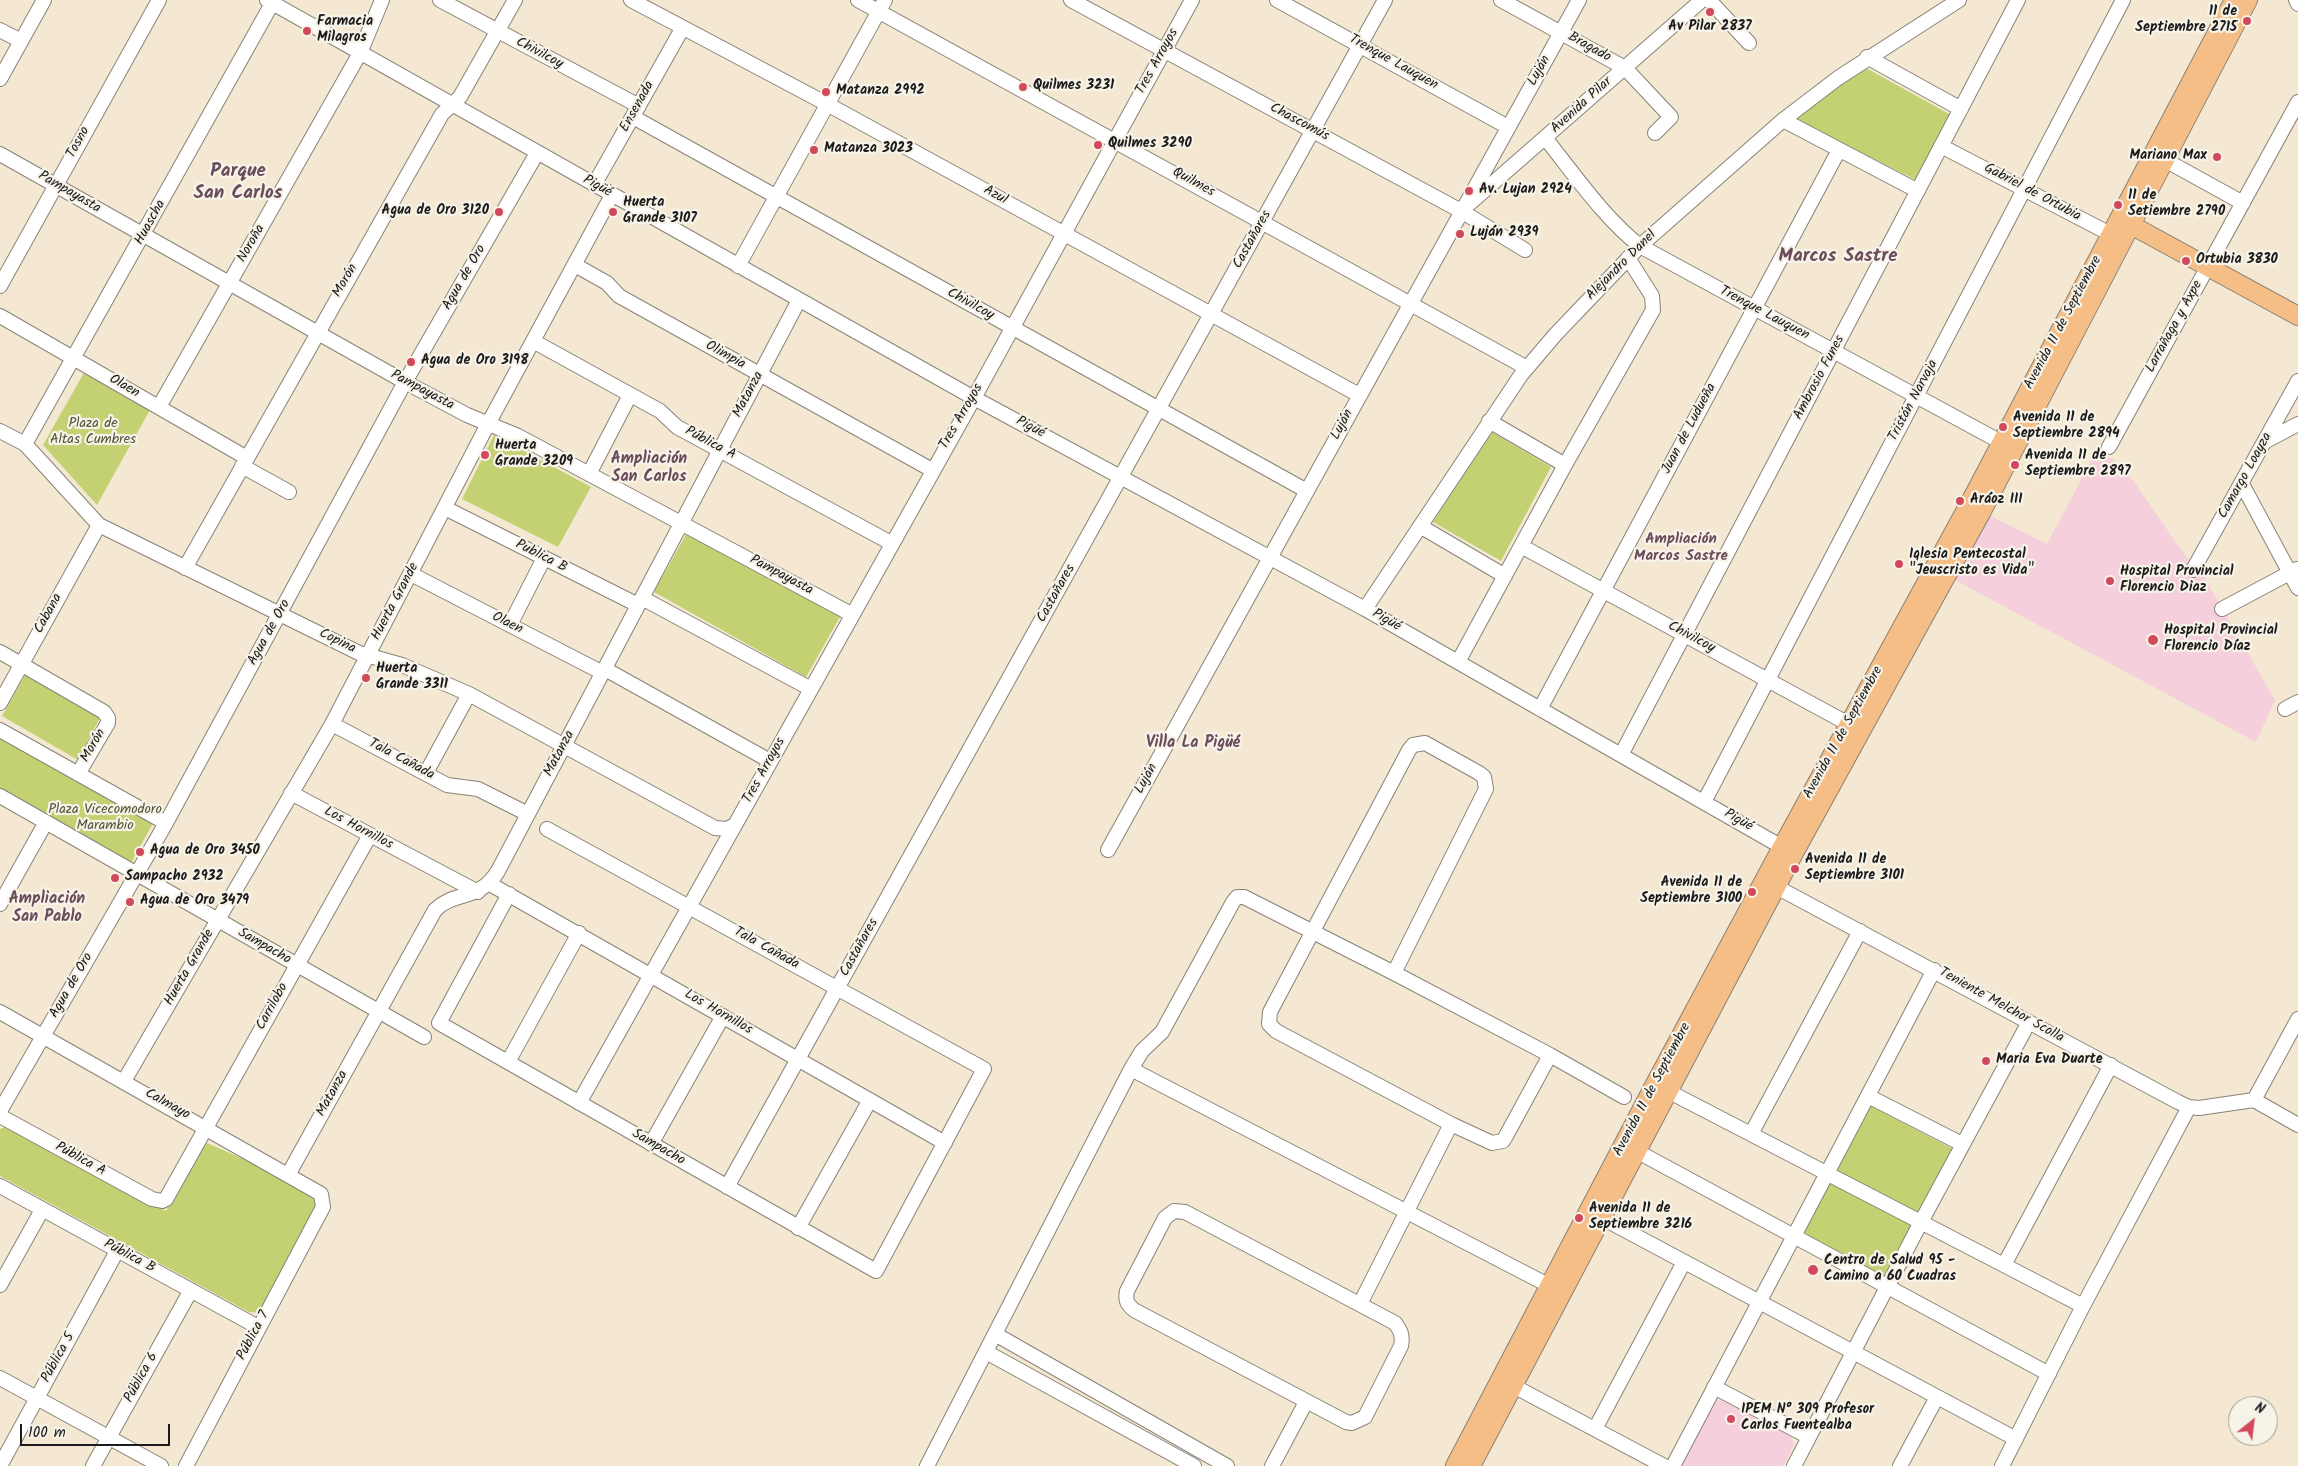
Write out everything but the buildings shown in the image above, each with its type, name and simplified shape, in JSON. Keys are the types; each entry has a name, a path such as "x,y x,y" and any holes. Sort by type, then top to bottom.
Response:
{"main road":[{"name":"Avenida 11 de Septiembre","path":"1455,1466 1506,1382 1770,883 2007,446 2116,237 2234,0"},
{"name":"Avenida 11 de Septiembre","path":"2124,221 2165,160 2248,0"},
{"path":"2124,221 2298,316"},
{"name":"Avenida 11 de Septiembre","path":"1471,1466 1506,1382 1550,1286 1596,1214"}],"street":[{"path":"0,79 44,0"},
{"name":"Tosno","path":"0,286 158,0"},
{"name":"Noroña","path":"159,408 360,53 382,0"},
{"name":"Chivilcoy","path":"440,0 636,112 776,198 1307,491"},
{"name":"Morón","path":"185,568 316,333 442,114 460,97 515,0"},
{"name":"Azul","path":"631,0 682,29 827,104 1359,395"},
{"name":"Quilmes","path":"858,0 882,6 1115,140 1527,368"},
{"name":"Chascomús","path":"1071,0 1461,211 1525,250"},
{"name":"Tres Arroyos","path":"580,1103 689,907 731,827 811,689 851,614 974,398 1192,0"},
{"name":"Trenque Lauquen","path":"1277,0 1508,127"},
{"name":"Castañares","path":"727,1187 1386,0"},
{"name":"Bragado","path":"1501,0 1625,68 1671,116 1655,133"},
{"name":"Luján","path":"1108,850 1579,0"},
{"name":"Avenida Pilar","path":"1461,211 1546,139 1702,0"},
{"path":"1709,0 1750,43"},
{"name":"Alejandro Danel","path":"1365,609 1489,420 1527,368 1555,335 1628,258 1783,120 1867,57 1959,0"},
{"name":"Ambrosio Funes","path":"1621,755 2018,0"},
{"name":"Tristán Narvaja","path":"1704,802 2123,0"},
{"path":"2296,0 2298,4"},
{"name":"Pigüé","path":"271,1 537,154 974,398 1365,609 1788,850"},
{"name":"Huascha","path":"25,444 144,236 271,1"},
{"path":"738,266 882,6"},
{"name":"Ensenada","path":"594,185 682,29"},
{"path":"0,30 21,41"},
{"path":"1867,57 1961,109"},
{"name":"Larrañaga y Axpe","path":"2109,447 2298,102"},
{"path":"1783,120 1918,191"},
{"name":"Trenque Lauquen","path":"1546,139 1607,214 1628,237 1640,246 2007,446"},
{"name":"Gabriel de Ortubia","path":"1941,146 2116,237"},
{"name":"Juan de Ludueña","path":"1540,709 1839,150"},
{"name":"Pampayasta","path":"0,154 405,382 467,415 518,436 851,614"},
{"name":"Agua de Oro","path":"0,1111 166,824 405,382 537,154"},
{"path":"2165,160 2243,203"},
{"name":"Huerta Grande","path":"124,1081 332,724 488,424 612,195"},
{"path":"1458,662 1565,464 1653,310 1652,296 1628,258"},
{"name":"Olimpia","path":"575,265 607,283 619,296 759,376 932,470"},
{"name":"Matanza","path":"288,1175 435,910 441,904 478,892 490,884 799,300"},
{"name":"Olaen","path":"0,316 159,408 290,492"},
{"name":"Pública A","path":"534,340 660,411 677,427 891,543"},
{"name":"Camargo Loayza","path":"2193,570 2298,381"},
{"path":"589,474 630,395"},
{"path":"1489,420 1565,464"},
{"path":"2266,441 2298,424"},
{"name":"Copina","path":"0,431 25,444 99,526 367,656 402,665 469,694 715,828 731,827"},
{"path":"2242,484 2294,571 2298,588"},
{"name":"Publica B","path":"444,508 544,558 640,601 811,689"},
{"name":"Cabana","path":"0,702 99,526"},
{"path":"1420,526 1504,576"},
{"name":"Chivilcoy","path":"1520,546 1855,727"},
{"path":"510,625 544,558"},
{"path":"2222,609 2294,571"},
{"name":"Olaen","path":"411,574 604,671 770,761"},
{"path":"0,652 21,664"},
{"name":"Morón","path":"21,664 104,712 108,718 108,723 78,774"},
{"path":"426,773 469,694"},
{"name":"Tala Cañada","path":"332,724 447,785 478,790 528,814"},
{"path":"0,730 166,824"},
{"path":"1394,973 1486,789 1484,777 1479,773 1425,743 1413,745 1409,750 1270,1012 1268,1024 1276,1031 1451,1124 1492,1143 1502,1141 1550,1055"},
{"name":"Los Hornillos","path":"291,794 478,892"},
{"name":"Sampacho","path":"0,796 424,1037"},
{"path":"0,904 46,822"},
{"name":"Tala Cañada","path":"547,829 984,1069 945,1143"},
{"name":"Carrilobo","path":"206,1127 370,834"},
{"name":"Teniente Melchor Scolla","path":"1770,883 2190,1107"},
{"name":"Los Hornillos","path":"490,884 945,1143"},
{"name":"Sampacho","path":"509,894 439,1023 876,1272 945,1143"},
{"path":"927,1466 1131,1069 1142,1050 1162,1032 1232,902 1237,897 1250,899 1313,930 1550,1055 1624,1097"},
{"path":"1751,1134 1860,931"},
{"path":"508,1062 579,933"},
{"path":"1673,1466 1934,970"},
{"name":"Calmayo","path":"0,1012 206,1127 321,1194 323,1207"},
{"path":"652,1144 722,1016"},
{"path":"2254,1100 2298,1019"},
{"path":"1794,1466 1962,1144 2029,1022"},
{"path":"2004,1265 2111,1066"},
{"path":"1131,1069 1550,1286"},
{"path":"1662,1088 2083,1306"},
{"path":"1868,1096 1962,1144"},
{"path":"798,1228 870,1100"},
{"path":"2002,1466 2083,1306 2146,1192 2190,1107 2198,1108 2254,1100 2298,1124"},
{"name":"Pública A","path":"0,1116 152,1200 162,1201 170,1193 206,1127"},
{"path":"1360,1304 1451,1124"},
{"path":"1630,1148 2049,1374"},
{"name":"Pública B","path":"0,1186 258,1327"},
{"name":"Pública 7","path":"186,1466 323,1207"},
{"path":"0,1285 42,1210"},
{"path":"1174,1211 1185,1212 1360,1304 1395,1323 1401,1330 1403,1339 1365,1416 1352,1423 1346,1422 1306,1402 1134,1310 1128,1304 1125,1297 1165,1218 1174,1211"},
{"path":"1596,1214 2016,1439"},
{"name":"Pública 5","path":"0,1466 117,1251"},
{"path":"1595,1429 1684,1262"},
{"name":"Pública 6","path":"93,1466 191,1290"},
{"path":"995,1334 1227,1466"},
{"path":"986,1352 1194,1466"},
{"path":"0,1378 161,1466"},
{"path":"1506,1382 1664,1466"},
{"path":"1714,1387 1809,1437"},
{"path":"1900,1466 1937,1397"},
{"path":"1272,1466 1306,1402"}],"shaded area":[{"name":"Hospital Provincial Florencio Díaz","path":"2097,450 2123,466 2184,554 2204,577 2275,700 2256,742 1953,579 1988,515 2047,544"},
{"name":"IPEM N° 309 Profesor Carlos Fuentealba","path":"1721,1400 1791,1436 1794,1445 1783,1466 1680,1466 1713,1402"}],"green space":[{"path":"1866,68 1951,115 1916,180 1792,118"},
{"name":"Plaza de Altas Cumbres","path":"85,371 151,408 97,505 43,445"},
{"path":"1490,431 1551,467 1501,561 1433,522"},
{"path":"494,435 591,487 558,547 462,499"},
{"path":"689,529 841,615 806,677 654,592"},
{"path":"27,672 102,714 78,760 2,716"},
{"name":"Plaza Vicecomodoro Marambio","path":"0,730 156,818 131,863 0,789"},
{"path":"1869,1105 1953,1149 1918,1214 1834,1171"},
{"path":"7,1126 166,1211 205,1142 321,1194 316,1208 260,1313 249,1312 0,1176 0,1129"},
{"path":"1830,1182 1911,1224 1885,1277 1803,1232"}],"place":[{"name":"Av Pilar 2837","path":"1710,12"},
{"name":"11 de Septiembre 2715","path":"2247,21"},
{"name":"Farmacia Milagros","path":"307,31"},
{"name":"Quilmes 3231","path":"1023,87"},
{"name":"Matanza 2992","path":"826,92"},
{"name":"Quilmes 3290","path":"1098,145"},
{"name":"Matanza 3023","path":"814,150"},
{"name":"Mariano Max","path":"2217,157"},
{"name":"Av. Lujan 2924","path":"1469,191"},
{"name":"11 de Setiembre 2790","path":"2118,205"},
{"name":"Agua de Oro 3120","path":"499,212"},
{"name":"Huerta Grande 3107","path":"613,212"},
{"name":"Luján 2939","path":"1460,234"},
{"name":"Ortubia 3830","path":"2186,261"},
{"name":"Agua de Oro 3198","path":"411,362"},
{"name":"Avenida 11 de Septiembre 2894","path":"2003,427"},
{"name":"Huerta Grande 3209","path":"485,455"},
{"name":"Avenida 11 de Septiembre 2897","path":"2015,465"},
{"name":"Aráoz III","path":"1960,501"},
{"name":"Iglesia Pentecostal \"Jeuscristo es Vida\"","path":"1899,564"},
{"name":"Hospital Provincial Florencio Diaz","path":"2110,581"},
{"name":"Hospital Provincial Florencio Díaz","path":"2153,640"},
{"name":"Huerta Grande 3311","path":"366,678"},
{"name":"Agua de Oro 3450","path":"140,852"},
{"name":"Avenida 11 de Septiembre 3101","path":"1795,869"},
{"name":"Sampacho 2932","path":"115,878"},
{"name":"Avenida 11 de Septiembre 3100","path":"1752,892"},
{"name":"Agua de Oro 3479","path":"130,902"},
{"name":"Maria Eva Duarte","path":"1986,1061"},
{"name":"Avenida 11 de Septiembre 3216","path":"1579,1218"},
{"name":"Centro de Salud 95 - Camino a 60 Cuadras","path":"1813,1270"},
{"name":"IPEM N° 309 Profesor Carlos Fuentealba","path":"1731,1419"}],"district":[{"name":"Parque San Carlos","path":"238,184"},
{"name":"Marcos Sastre","path":"1838,258"},
{"name":"Ampliación San Carlos","path":"649,469"},
{"name":"Ampliación Marcos Sastre","path":"1681,548"},
{"name":"Villa La Pigüé","path":"1193,744"},
{"name":"Ampliación San Pablo","path":"47,909"}]}
